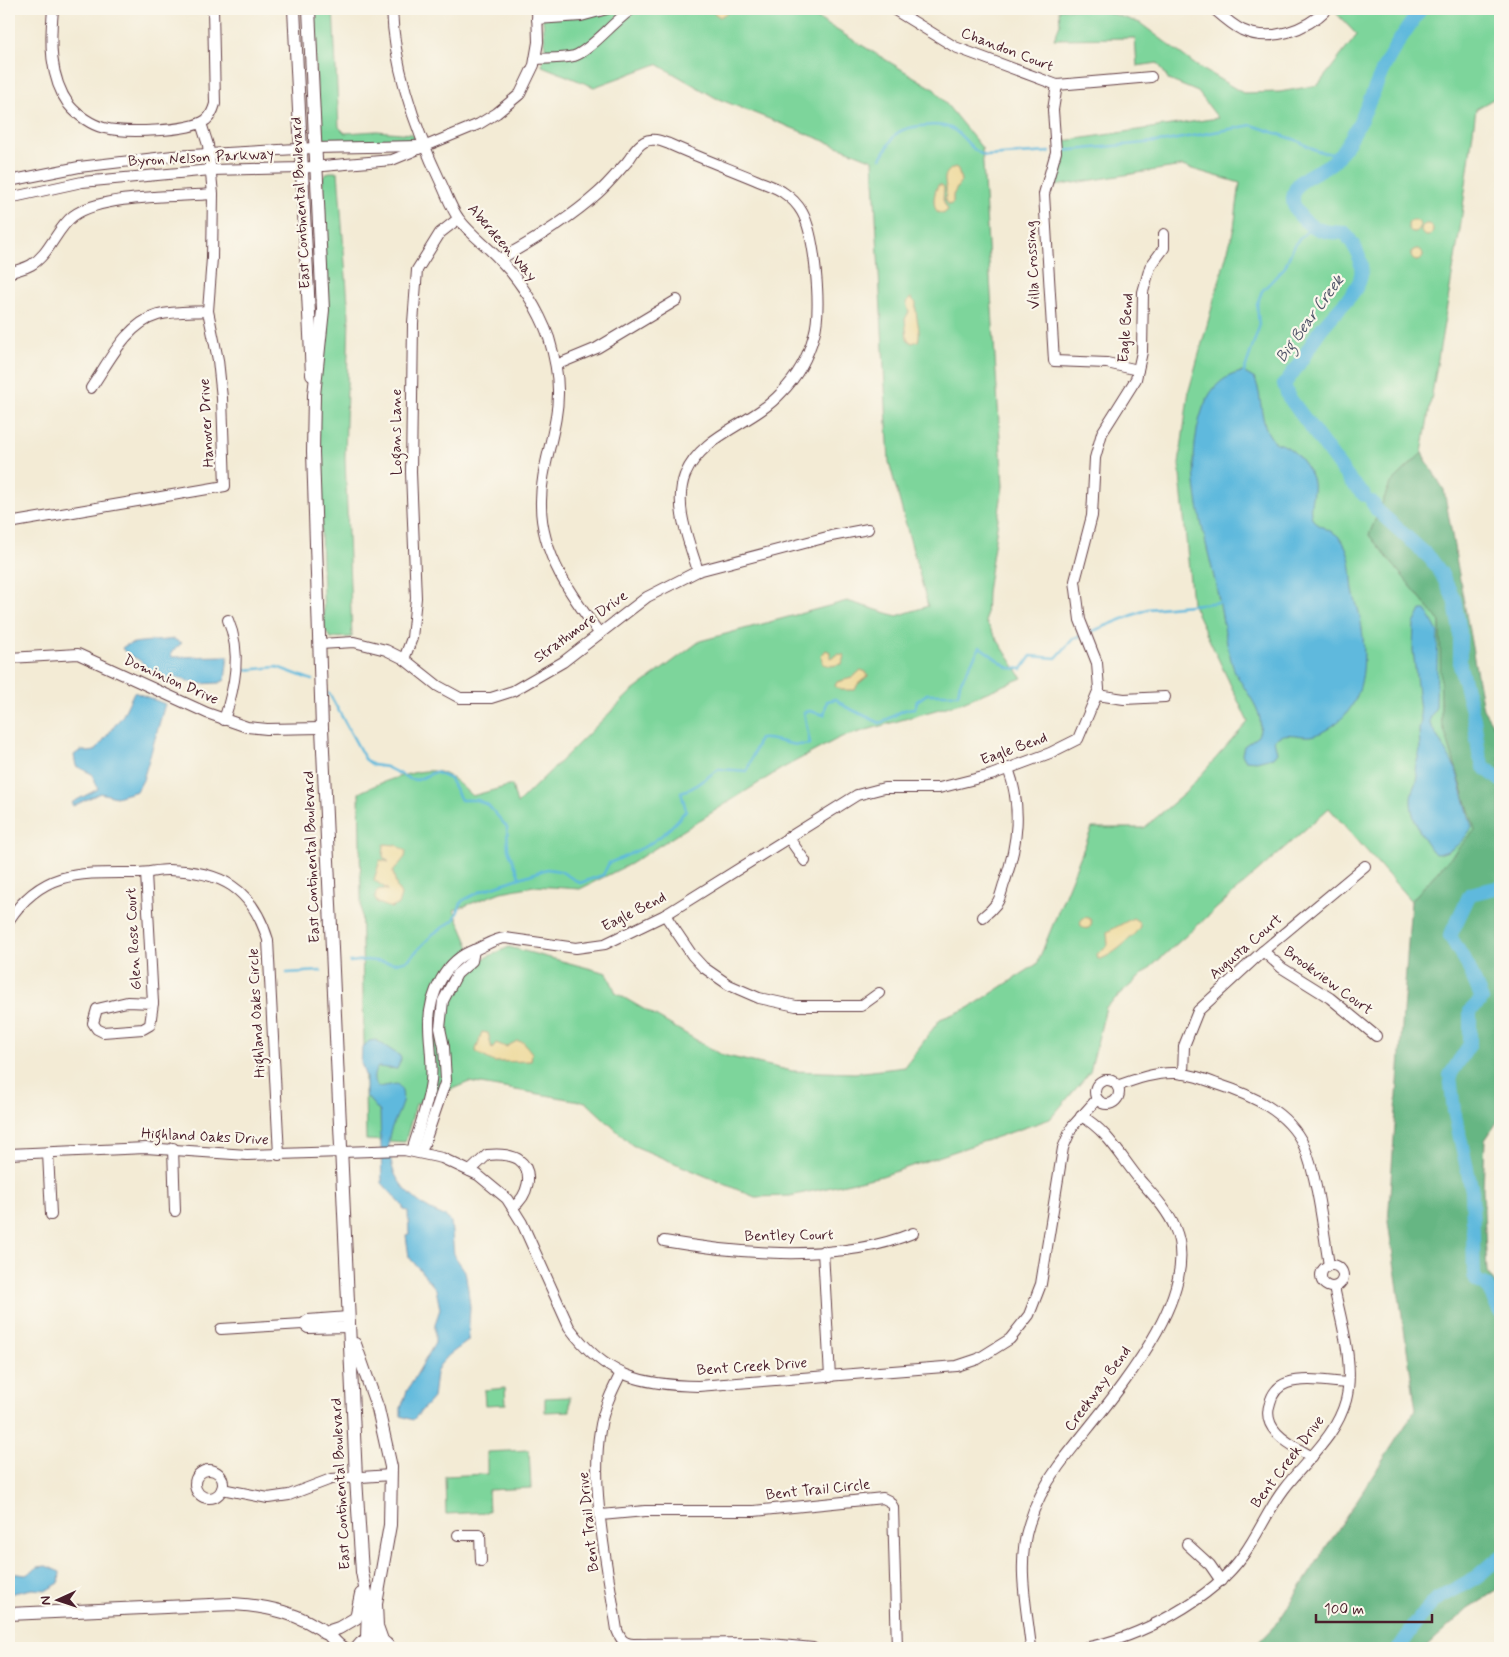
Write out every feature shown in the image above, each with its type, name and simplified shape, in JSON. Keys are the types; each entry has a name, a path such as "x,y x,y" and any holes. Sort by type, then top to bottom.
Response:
{"main road":[{"name":"East Continental Boulevard","path":"294,9 299,150 314,395 313,452 322,728 340,1153 356,1478 362,1572 368,1603 362,1643"},
{"name":"East Continental Boulevard","path":"309,9 322,310 314,395"},
{"path":"327,1634 353,1642 386,1644 377,1626 376,1604 390,1525 391,1475 378,1409 361,1366 348,1322"},
{"path":"327,1634 356,1618 361,1602 362,1572"},
{"path":"9,1614 233,1604 263,1606 295,1615 327,1634 343,1648"}],"street":[{"path":"53,9 51,47 56,78 65,98 78,114 101,127 111,130 186,127 201,123 212,114 215,104 213,9"},
{"name":"Aberdeen Way","path":"392,9 396,52 424,147 458,219 500,259 516,278 540,316 556,366 558,391 553,433 546,457 541,507 552,556 574,599 600,634"},
{"path":"537,14 581,16 607,9"},
{"path":"534,59 574,56 586,50 617,19 632,9"},
{"name":"Chandon Court","path":"893,9 961,50 990,58 1057,84 1151,77"},
{"path":"1214,9 1240,29 1256,35 1271,35 1303,26 1317,19 1326,9"},
{"name":"Byron Nelson Parkway","path":"9,198 82,182 211,170 300,168 392,160 479,124 497,113 520,94 526,84 538,42 537,14"},
{"name":"Villa Crossing","path":"1057,84 1053,110 1056,152 1044,194 1054,361 1107,363 1138,370"},
{"name":"Hanover Drive","path":"9,523 225,486 222,398 218,360 208,311 212,258 213,194 209,155 201,123"},
{"path":"500,259 530,243 569,218 599,192 638,146 646,140 659,140 784,192 802,211 808,225 818,299 815,333 800,370 781,394 759,413 713,440 699,452 690,464 681,492 682,515 698,570"},
{"name":"Byron Nelson Parkway","path":"9,181 79,168 173,156 314,148 424,147"},
{"path":"9,273 30,266 37,260 71,218 81,211 123,200 213,194"},
{"name":"Logans Lane","path":"404,659 412,638 416,598 411,472 413,324 417,270 440,233 458,219"},
{"name":"Eagle Bend","path":"416,1152 446,1080 444,1047 440,1028 443,1001 458,974 472,961 474,950 491,941 505,938 576,948 605,944 665,915 857,795 884,788 939,788 1008,768 1078,739 1099,689 1097,663 1080,620 1075,581 1092,516 1095,458 1102,434 1136,379 1142,352 1143,292 1150,267 1164,248 1164,234"},
{"path":"556,366 597,348 677,300"},
{"path":"91,388 122,342 132,330 145,320 159,315 208,311"},
{"name":"Strathmore Drive","path":"320,644 354,642 386,650 404,659 438,686 460,698 491,698 513,691 563,662 647,597 698,570 831,536 868,529"},
{"path":"224,720 231,698 236,662 236,645 228,620"},
{"name":"Dominion Drive","path":"9,658 78,654 224,720 247,727 267,729 322,728"},
{"path":"1097,695 1124,699 1165,697"},
{"path":"984,917 998,902 1010,864 1016,836 1018,812 1016,789 1008,768"},
{"path":"788,837 805,860"},
{"name":"Augusta Court","path":"1183,1074 1184,1046 1198,1011 1263,951 1365,866"},
{"name":"Highland Oaks Circle","path":"9,920 36,889 52,882 88,873 146,873 165,870 214,875 240,891 259,916 269,949 279,1155"},
{"name":"Glen Rose Court","path":"146,873 153,1003 150,1025 143,1029 103,1032 97,1030 93,1023 97,1010 105,1006 127,1002 153,1003"},
{"path":"665,915 692,955 704,967 729,985 759,998 796,1006 861,1006 879,993"},
{"name":"Brookview Court","path":"1263,951 1282,968 1330,998 1376,1036"},
{"path":"1118,1086 1118,1098 1112,1104 1103,1104 1097,1099 1095,1091 1099,1083 1107,1080 1118,1086 1146,1076 1183,1074 1250,1095 1266,1104 1295,1131 1309,1160 1329,1265"},
{"name":"Bent Creek Drive","path":"340,1153 396,1150 416,1152 442,1158 470,1171 492,1185 513,1207 570,1327 579,1340 600,1360 621,1373 643,1382 661,1386 698,1386 830,1377 957,1366 978,1359 995,1349 1019,1330 1029,1315 1041,1284 1063,1148 1072,1127 1097,1099"},
{"name":"Creekway Bend","path":"1031,1648 1022,1561 1029,1524 1043,1490 1058,1467 1120,1391 1138,1363 1174,1294 1179,1265 1175,1229 1163,1207 1099,1128 1081,1116"},
{"name":"Highland Oaks Drive","path":"9,1154 146,1148 173,1148 222,1154 340,1153"},
{"path":"173,1148 175,1211"},
{"path":"48,1153 51,1215"},
{"path":"470,1171 487,1154 500,1154 518,1159 527,1172 528,1188 522,1200 513,1207"},
{"name":"Bentley Court","path":"664,1241 709,1249 759,1253 823,1251 862,1249 894,1241 913,1233"},
{"path":"823,1251 830,1377"},
{"path":"1329,1265 1339,1267 1343,1274 1341,1284 1334,1287 1326,1286 1321,1279 1322,1270 1329,1265"},
{"name":"Bent Creek Drive","path":"1084,1648 1111,1642 1194,1603 1221,1581 1246,1553 1277,1498 1312,1457 1341,1415 1348,1383 1347,1352 1334,1287"},
{"path":"221,1329 303,1324 308,1320 348,1322"},
{"name":"Bent Trail Drive","path":"621,1373 609,1397 600,1431 599,1500 617,1630 622,1640 633,1644 760,1643 813,1648"},
{"path":"1312,1457 1287,1442 1272,1428 1268,1419 1272,1397 1281,1386 1294,1382 1348,1383"},
{"path":"222,1489 268,1498 289,1494 331,1479 391,1475"},
{"name":"Bent Trail Circle","path":"601,1515 645,1511 754,1511 883,1498 889,1501 893,1507 897,1648"},
{"path":"458,1536 480,1535 481,1561"},
{"path":"1186,1544 1210,1564 1221,1581"}],"green space":[{"path":"312,9 333,9 339,127 345,133 377,131 412,134 415,137 411,144 324,146 319,138"},
{"path":"542,9 802,9 934,89 982,148 1003,486 987,592 986,622 1022,678 960,703 839,738 781,769 630,864 580,889 534,886 501,892 454,910 476,962 509,947 607,973 616,993 722,1055 792,1071 855,1073 905,1067 940,1019 969,1008 1037,964 1092,828 1144,828 1185,793 1248,722 1192,603 1179,464 1189,390 1234,228 1240,183 1182,166 1055,186 1064,141 1218,118 1198,92 1169,80 1158,63 1137,66 1135,38 1054,39 1060,24 1059,9 1098,9 1140,23 1197,66 1243,93 1280,92 1318,85 1357,35 1335,12 1338,9 1500,9 1500,95 1476,109 1460,229 1422,453 1390,484 1369,535 1440,622 1441,719 1475,830 1411,901 1329,808 1106,1007 1090,1072 1050,1119 882,1176 790,1196 755,1197 632,1145 586,1102 469,1082 416,1104 405,1142 366,1140 359,793 375,785 416,772 433,771 449,777 472,796 512,785 517,804 630,693 700,641 847,601 897,616 928,606 889,462 873,160 716,98 657,64 594,87 542,66 545,46"},
{"path":"329,172 338,172 349,316 345,458 352,637 331,638 326,632 324,625 317,409 323,177"},
{"path":"1422,453 1444,490 1483,709 1500,736 1500,1118 1485,1140 1483,1189 1487,1272 1500,1290 1500,1589 1468,1609 1425,1648 1253,1648 1278,1622 1416,1409 1388,1222 1411,901 1475,830 1441,719 1440,622 1369,535 1390,484"},
{"path":"505,1388 506,1404 485,1405 484,1390"},
{"path":"570,1397 570,1411 545,1412 545,1398"},
{"path":"529,1450 531,1488 488,1490 489,1512 446,1514 445,1476 487,1474 487,1452"}],"sand":[{"path":"708,9 733,9 720,17"},
{"path":"955,167 958,169 961,181 953,195 953,203 949,205 945,200 945,178 947,173"},
{"path":"938,185 942,185 944,188 943,200 948,210 943,214 937,212 934,205"},
{"path":"1412,220 1416,220 1420,226 1416,232 1412,232 1408,228 1408,224"},
{"path":"1425,224 1429,224 1433,230 1429,236 1425,236 1421,232 1421,228"},
{"path":"1419,249 1422,250 1422,260 1415,261 1412,260 1411,253 1412,250"},
{"path":"911,298 916,303 919,332 918,341 912,343 907,339 905,319 909,312 906,302"},
{"path":"826,650 830,652 830,658 838,654 844,655 842,664 831,666 823,664 821,656"},
{"path":"861,670 866,672 868,676 858,684 855,690 841,690 835,686 837,682 852,678"},
{"path":"384,844 396,845 406,851 405,857 393,872 401,895 398,905 391,908 378,903 375,899 376,892 380,889 388,890 374,880 380,860 389,862 383,857"},
{"path":"1086,917 1092,923 1086,929 1080,923"},
{"path":"1133,918 1139,922 1140,926 1133,935 1108,956 1098,959 1097,954 1108,945 1107,932"},
{"path":"482,1032 488,1033 492,1049 496,1043 506,1047 517,1041 523,1042 532,1053 531,1061 494,1062 477,1053 476,1050"}],"water":[{"path":"1243,372 1255,379 1268,433 1275,442 1289,448 1305,464 1312,478 1311,515 1313,520 1337,535 1346,547 1351,565 1353,593 1359,612 1364,653 1361,681 1357,695 1343,717 1319,734 1310,736 1282,735 1278,737 1274,740 1277,752 1273,757 1256,761 1245,760 1242,754 1244,746 1258,736 1260,717 1232,664 1201,520 1194,475 1197,430 1206,401 1213,389 1223,380"},
{"path":"1421,610 1426,610 1438,632 1436,707 1430,719 1430,724 1456,769 1472,827 1465,837 1452,849 1435,854 1425,841 1417,825 1411,800 1412,790 1418,778 1415,769 1420,750 1419,730 1421,720 1413,650 1414,624"},
{"path":"173,639 182,643 171,652 172,657 228,656 225,680 219,683 197,684 172,676 167,685 159,680 143,663 122,648 138,642"},
{"path":"134,692 165,704 143,780 137,791 116,797 100,793 73,806 71,803 98,789 92,774 76,766 74,755 81,750 95,751 123,715"},
{"path":"376,1040 400,1056 401,1059 397,1069 378,1067 374,1077 378,1087 397,1084 403,1096 389,1138 389,1152 394,1171 401,1184 411,1196 451,1222 454,1255 465,1271 470,1307 468,1341 449,1355 439,1366 436,1373 433,1398 413,1420 401,1416 401,1408 407,1391 435,1343 435,1324 440,1309 436,1289 409,1257 406,1235 409,1234 408,1211 404,1210 402,1205 382,1183 380,1112 366,1096 366,1078 361,1063 362,1048 369,1041"},
{"path":"46,1566 60,1572 59,1583 47,1590 32,1589 9,1594 9,1573 26,1575 38,1567"}],"waterway":[{"name":"Big Bear Creek","path":"1364,495 1351,482 1288,396 1284,384 1298,366 1318,333 1349,298 1361,276 1361,264 1356,250 1345,233 1324,231 1309,224 1295,208 1293,198 1295,190 1304,179 1329,165 1342,152 1362,116 1384,67 1401,37 1421,9"},
{"path":"881,158 895,135 907,129 933,125 954,130 973,148 986,156 1050,152"},
{"path":"1062,151 1166,141 1252,125 1296,140 1317,151 1338,155"},
{"path":"1243,375 1259,327 1257,304 1262,291 1285,267 1294,245 1306,232 1319,230"},
{"name":"Big Bear Creek","path":"1372,502 1377,510 1430,558 1441,573 1454,599 1460,631 1460,666 1474,719 1479,754 1483,766 1500,780"},
{"path":"1088,633 1148,609 1222,602"},
{"path":"350,962 366,960 395,963 408,960 433,934 454,920 462,901 481,891 547,869 560,871 580,883 603,875 609,863 652,842 678,820 686,810 681,792 692,788 719,769 747,771 759,739 796,745 810,744 804,712 810,711 824,715 827,701 836,699 846,707 880,723 901,711 915,708 917,701 927,694 958,694 960,683 980,647 1009,668 1022,669 1031,656 1056,658 1073,639 1083,635"},
{"path":"244,670 277,667 312,680"},
{"path":"329,693 365,759 373,765 386,767 410,779 417,780 435,772 450,779 461,800 477,800 488,805 507,827 508,849 520,878"},
{"name":"Big Bear Creek","path":"1500,887 1470,894 1450,936 1468,966 1482,999 1470,1011 1470,1044 1450,1075 1454,1111 1472,1191 1474,1275 1477,1281 1487,1286 1500,1312"},
{"path":"287,973 321,971"},
{"name":"Big Bear Creek","path":"1399,1648 1424,1612 1437,1599 1477,1577 1500,1557"}]}
